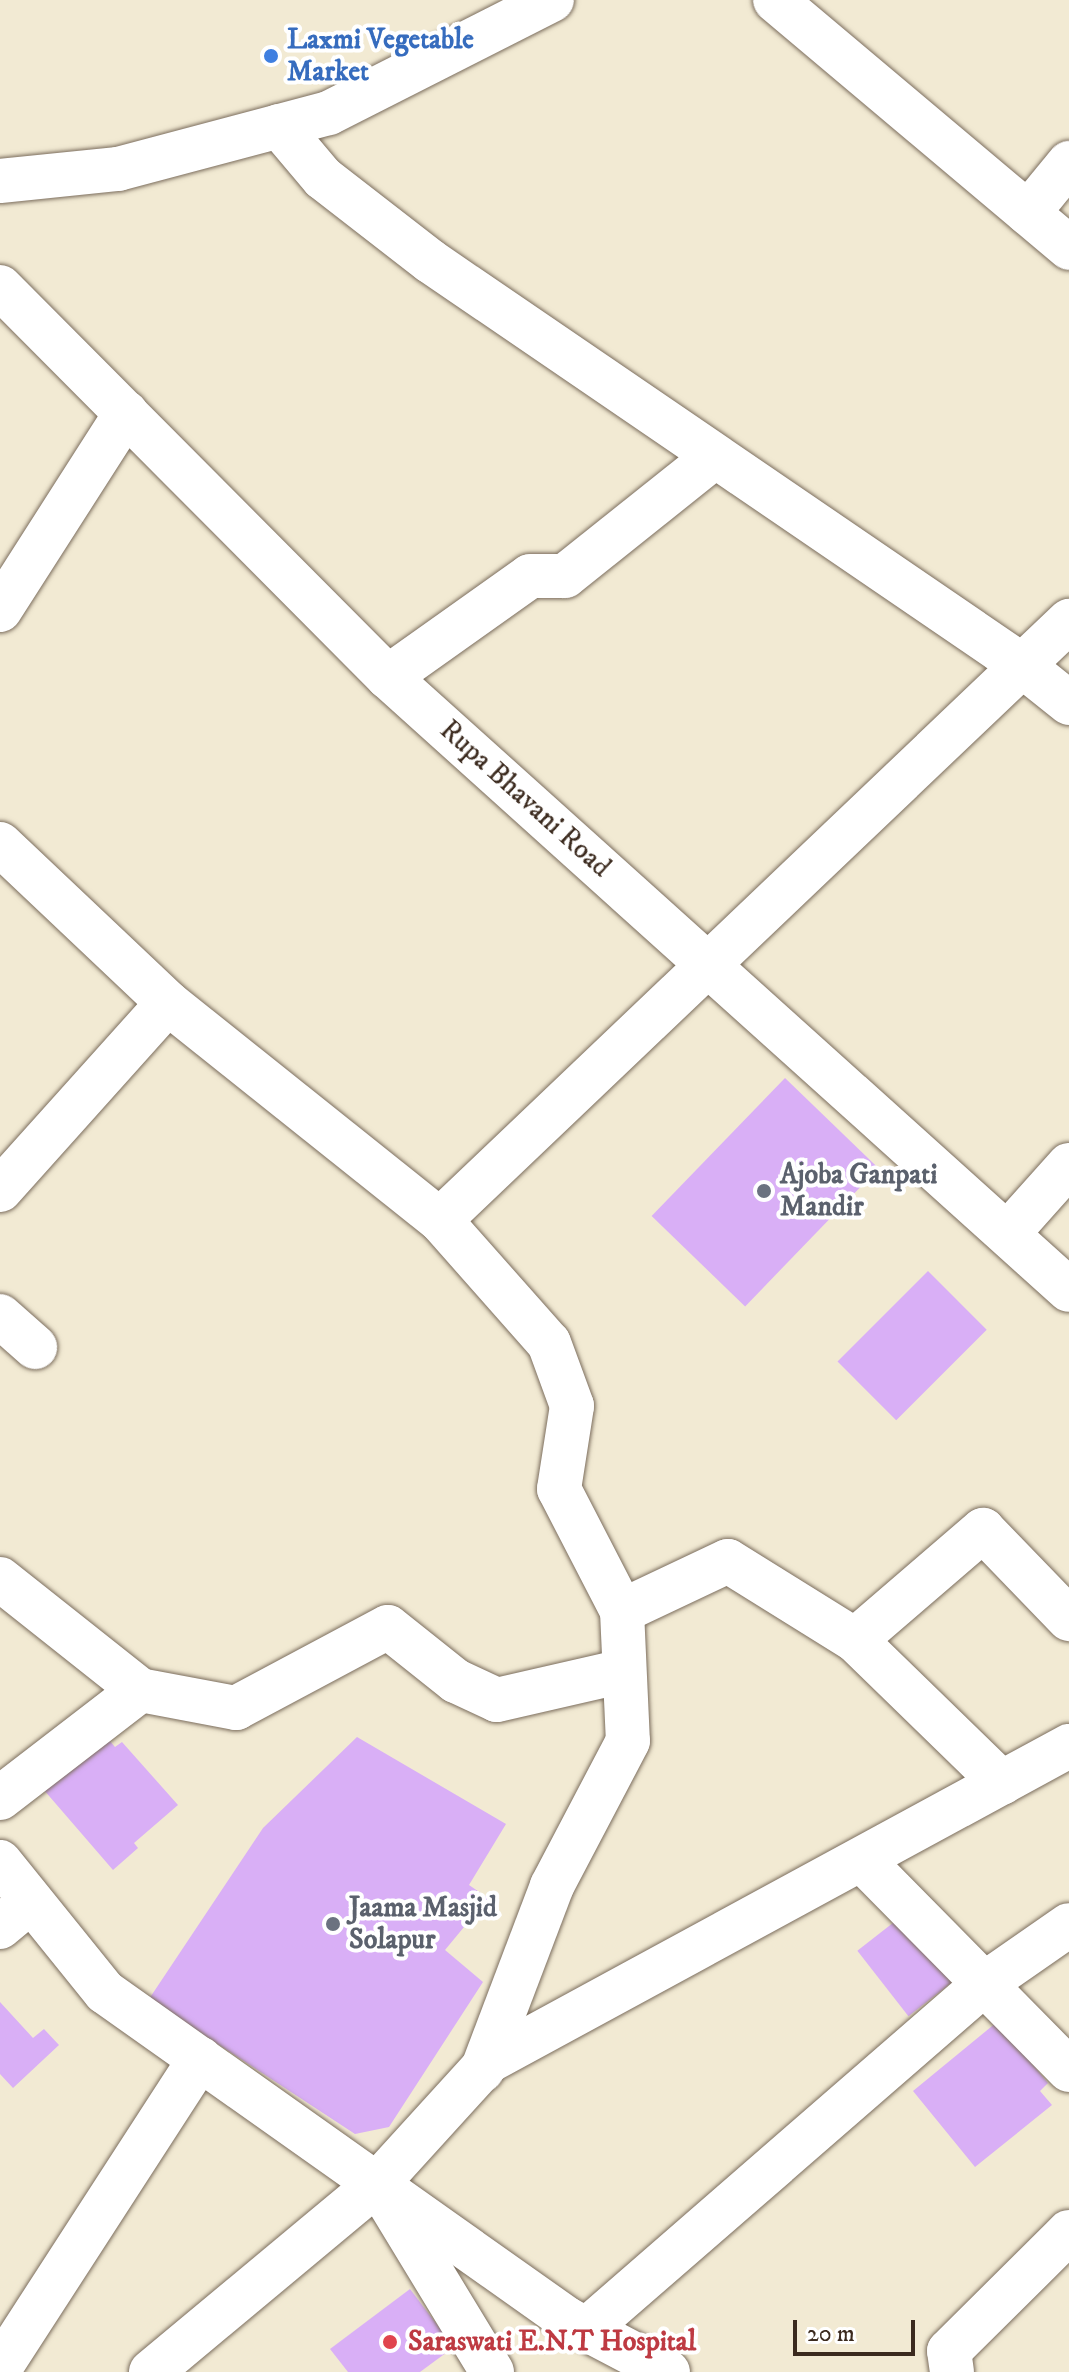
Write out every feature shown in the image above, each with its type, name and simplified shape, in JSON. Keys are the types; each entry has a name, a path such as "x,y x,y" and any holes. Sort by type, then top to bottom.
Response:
{"street":[{"path":"0,181 118,169 329,113 552,0"},
{"path":"775,0 1069,248"},
{"path":"279,126 323,178 430,261 713,458 1023,666 1069,703"},
{"path":"1028,213 1069,163"},
{"name":"Rupa Bhavani Road","path":"0,287 388,677 713,965 1069,1290"},
{"path":"0,610 126,413"},
{"path":"388,677 530,576 565,576 713,458"},
{"path":"440,1220 713,965 1069,621"},
{"path":"0,844 168,1003 440,1220 549,1343 572,1406 559,1489 622,1611 628,1741 552,1886 482,2070"},
{"path":"3,1181 168,1003"},
{"path":"1009,1232 1069,1165"},
{"path":"0,1316 35,1347"},
{"path":"855,1640 983,1530 1069,1619"},
{"path":"622,1611 728,1561 855,1640 1002,1783"},
{"path":"0,1579 140,1690 236,1708 388,1627 456,1681 497,1700 624,1671"},
{"path":"0,1798 140,1690"},
{"path":"151,2372 377,2184 482,2070 1069,1746"},
{"path":"862,1860 1069,2070"},
{"path":"0,1862 16,1914 105,1992 587,2329 668,2372"},
{"path":"587,2329 984,1984 1069,1925"},
{"path":"7,2362 200,2059"},
{"path":"377,2184 492,2372"},
{"path":"952,2372 949,2351 1069,2232"}],"building":[{"name":"Ajoba Ganpati Mandir","path":"785,1078 879,1168 745,1306 652,1216"},
{"path":"928,1271 987,1330 896,1420 837,1362"},
{"path":"98,1727 115,1747 122,1742 178,1805 134,1843 138,1848 113,1870 37,1782"},
{"name":"Jaama Masjid Solapur","path":"357,1737 506,1824 469,1885 488,1898 445,1950 483,1982 389,2127 355,2134 149,1999 263,1828"},
{"path":"907,1912 958,1977 908,2016 857,1951"},
{"path":"0,2002 33,2038 44,2029 59,2045 13,2088 0,2074"},
{"path":"997,2022 1048,2083 1040,2091 1052,2105 975,2167 913,2091"},
{"path":"410,2289 454,2347 420,2372 348,2372 330,2349"}],"place":[{"name":"Laxmi Vegetable Market","path":"271,56"},
{"name":"Ajoba Ganpati Mandir","path":"764,1191"},
{"name":"Jaama Masjid Solapur","path":"333,1924"},
{"name":"Saraswati E.N.T Hospital","path":"390,2342"}]}
